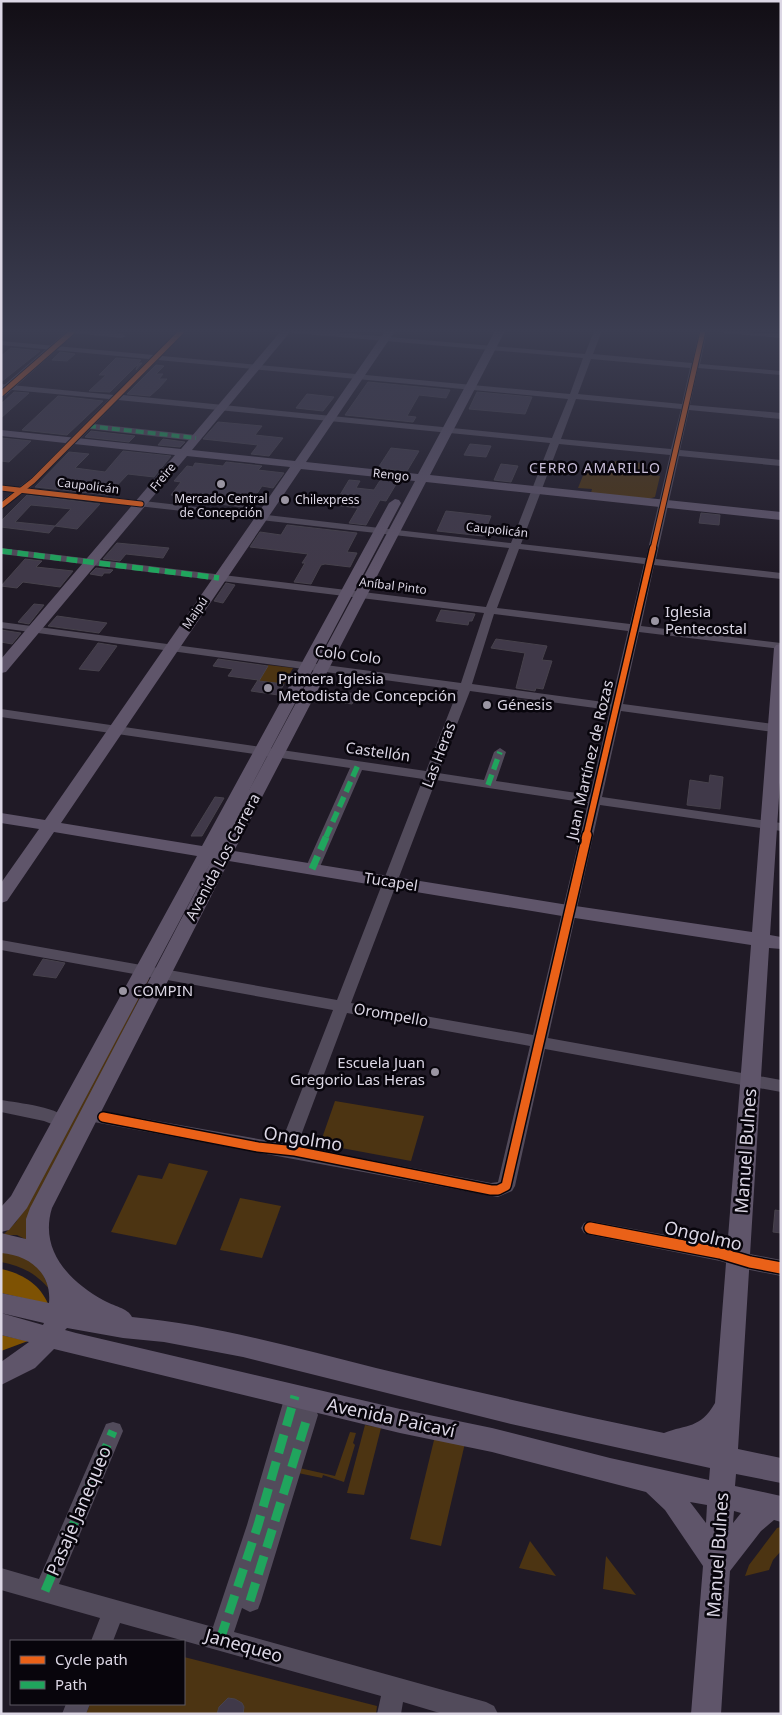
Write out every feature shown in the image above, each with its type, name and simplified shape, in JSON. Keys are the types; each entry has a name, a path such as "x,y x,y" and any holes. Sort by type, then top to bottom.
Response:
{"main road":[{"name":"Freire","path":"1,668 218,411"},
{"name":"Maipú","path":"1,897 334,411"},
{"name":"Avenida Los Carrera","path":"55,1326 62,1293 36,1236 38,1216 89,1115 153,972 451,411"},
{"name":"Rengo","path":"1,433 781,516"},
{"name":"Manuel Bulnes","path":"706,1714 718,1564 760,940 774,826 781,647"},
{"name":"Tucapel","path":"1,818 570,911 781,943"},
{"name":"Avenida Los Carrera","path":"1,1223 19,1202 62,1122 153,972"},
{"path":"1,1244 15,1245 31,1250 80,1298 96,1308 123,1320 164,1331"},
{"name":"Avenida Paicaví","path":"1,1303 55,1326 76,1344 302,1406 400,1421 492,1440 653,1481 775,1508"},
{"name":"Avenida Paicaví","path":"1,1324 123,1327 164,1331 244,1346 511,1412 781,1471"},
{"path":"1,1374 27,1360 55,1326"},
{"path":"659,1443 686,1441 702,1435 720,1418 729,1401"},
{"path":"653,1481 678,1506 718,1564 751,1522 775,1508"}],"street":[{"path":"3,504 32,481 102,411"},
{"path":"254,411 781,463"},
{"name":"Las Heras","path":"287,1150 466,687 490,611 567,411"},
{"name":"Juan Martínez de Rozas","path":"498,1190 508,1183 683,411"},
{"path":"727,411 781,416"},
{"path":"88,426 196,438"},
{"path":"1,489 8,495 3,504"},
{"name":"Caupolicán","path":"1,489 781,576"},
{"name":"Aníbal Pinto","path":"1,551 781,647"},
{"name":"Colo Colo","path":"1,625 778,728"},
{"name":"Castellón","path":"1,713 774,826"},
{"path":"488,785 500,752"},
{"path":"312,869 358,766"},
{"name":"Orompello","path":"1,945 781,1086"},
{"path":"1,1106 48,1115 62,1122"},
{"name":"Ongolmo","path":"89,1115 498,1190"},
{"name":"Ongolmo","path":"590,1228 720,1253 738,1259 781,1268"},
{"path":"250,1601 302,1406"},
{"path":"220,1640 258,1525 302,1406"},
{"name":"Pasaje Janequeo","path":"45,1591 113,1431"},
{"name":"Janequeo","path":"1,1579 486,1714"},
{"path":"102,1640 114,1610"},
{"path":"388,1714 394,1688"}],"shaded area":[{"path":"615,461 643,463 640,474 660,476 655,497 648,499 591,493 592,489 578,488 588,463 613,465"},
{"path":"268,665 293,668 284,684 259,681"},
{"path":"149,975 149,979 97,1083 27,1240 17,1235 3,1235 16,1222 25,1207"},
{"path":"335,1101 424,1116 411,1161 320,1144"},
{"path":"169,1163 208,1171 176,1245 111,1232 138,1175 162,1179"},
{"path":"240,1198 281,1206 262,1258 220,1250"},
{"path":"1,1251 19,1254 40,1268 50,1290 40,1279 29,1272 1,1262"},
{"path":"1,1269 16,1273 29,1280 45,1297 48,1304 1,1293"},
{"path":"1,1335 28,1341 1,1351"},
{"path":"365,1425 381,1428 364,1495 347,1493"},
{"path":"350,1432 356,1433 353,1443 355,1445 344,1482 323,1475 322,1478 298,1473 295,1467 335,1476"},
{"path":"435,1436 465,1443 441,1546 410,1539"},
{"path":"781,1527 781,1551 773,1560 769,1570 745,1576 749,1565 777,1528"},
{"path":"530,1541 556,1576 519,1568"},
{"path":"606,1556 636,1595 603,1589"},
{"path":"185,1657 377,1706 376,1714 86,1714 90,1705 185,1705"}],"building":[{"path":"1,411 9,411 1,418"},
{"path":"42,411 92,411 67,435 22,430"},
{"path":"348,411 410,411 407,416 416,417 413,422 345,415"},
{"path":"492,411 526,411 525,414"},
{"path":"218,422 262,426 255,435 283,438 269,456 251,454 258,445 203,439"},
{"path":"91,431 135,436 129,442 85,437"},
{"path":"1,438 31,441 9,462 1,461"},
{"path":"163,439 185,442 180,447 158,445"},
{"path":"470,444 491,446 486,457 464,455"},
{"path":"391,448 419,451 407,471 378,468"},
{"path":"123,451 171,456 154,477 128,474 108,495 35,487 69,452 89,454 75,468 105,472"},
{"name":"Mercado Central de Concepción","path":"226,462 262,466 258,470 284,473 273,488 262,486 250,504 246,503 243,507 195,501 198,498 171,495 181,482 174,481 187,466 193,467 195,463 223,466"},
{"path":"501,464 518,466 511,482 494,480"},
{"path":"381,479 398,481 386,501 380,500 366,525 349,523 358,508 334,505 349,480 360,481 356,488 374,490"},
{"path":"27,495 100,504 77,529 55,526 49,533 1,527 1,521","holes":["31,505 71,509 55,526 15,522"]},
{"path":"446,511 491,516 483,536 437,531"},
{"path":"701,513 720,515 719,525 699,523"},
{"path":"287,525 357,533 347,552 357,553 350,567 321,565 311,584 294,582 308,554 250,547 260,532 281,535"},
{"path":"117,543 169,548 163,558 126,554 120,561 103,559"},
{"path":"25,559 42,561 36,567 73,571 60,587 23,582 17,588 1,586"},
{"path":"96,568 113,570 110,573 104,573 102,576 90,574"},
{"path":"226,583 235,585 223,603 214,601"},
{"path":"34,604 44,605 29,624 18,622"},
{"path":"441,610 475,614 468,625 436,621"},
{"path":"57,616 107,623 99,633 48,626"},
{"path":"1,630 21,633 12,644 1,642"},
{"path":"496,639 547,646 542,660 552,661 543,689 536,688 535,691 516,688 525,653 491,648"},
{"path":"98,643 117,646 99,671 79,669"},
{"path":"218,659 268,666 259,681 284,684 278,695 251,691 258,680 228,676 233,669 213,666"},
{"path":"336,691 357,694 352,704 331,701"},
{"path":"513,699 532,701 530,711 510,708"},
{"path":"710,775 723,777 720,809 687,805 690,780 709,783"},
{"path":"215,797 224,798 202,836 191,836"},
{"path":"43,959 65,963 56,978 33,975"},
{"path":"775,1210 781,1211 781,1233 773,1232"},
{"path":"228,1698 242,1703 244,1707 243,1714 217,1714 219,1707"}],"marked path":[{"path":"88,426 196,438"},
{"path":"1,551 219,578"},
{"path":"488,785 500,752"},
{"path":"312,869 358,765"},
{"path":"220,1640 258,1525 295,1396"},
{"path":"250,1601 308,1415"},
{"path":"45,1591 113,1431"}],"cycle path":[{"path":"1,506 33,481 103,411"},
{"path":"103,1117 258,1147 295,1151 491,1190 498,1190 506,1186 685,411"},
{"path":"1,488 141,504"},
{"path":"590,1228 720,1253 750,1262 781,1268"}],"place":[{"name":"Mercado Central de Concepción","path":"221,484"},
{"name":"Chilexpress","path":"285,500"},
{"name":"Iglesia Pentecostal","path":"655,621"},
{"name":"Primera Iglesia Metodista de Concepción","path":"268,688"},
{"name":"Génesis","path":"487,705"},
{"name":"COMPIN","path":"123,991"},
{"name":"Escuela Juan Gregorio Las Heras","path":"435,1072"}],"district":[{"name":"CERRO AMARILLO","path":"595,468"}]}
